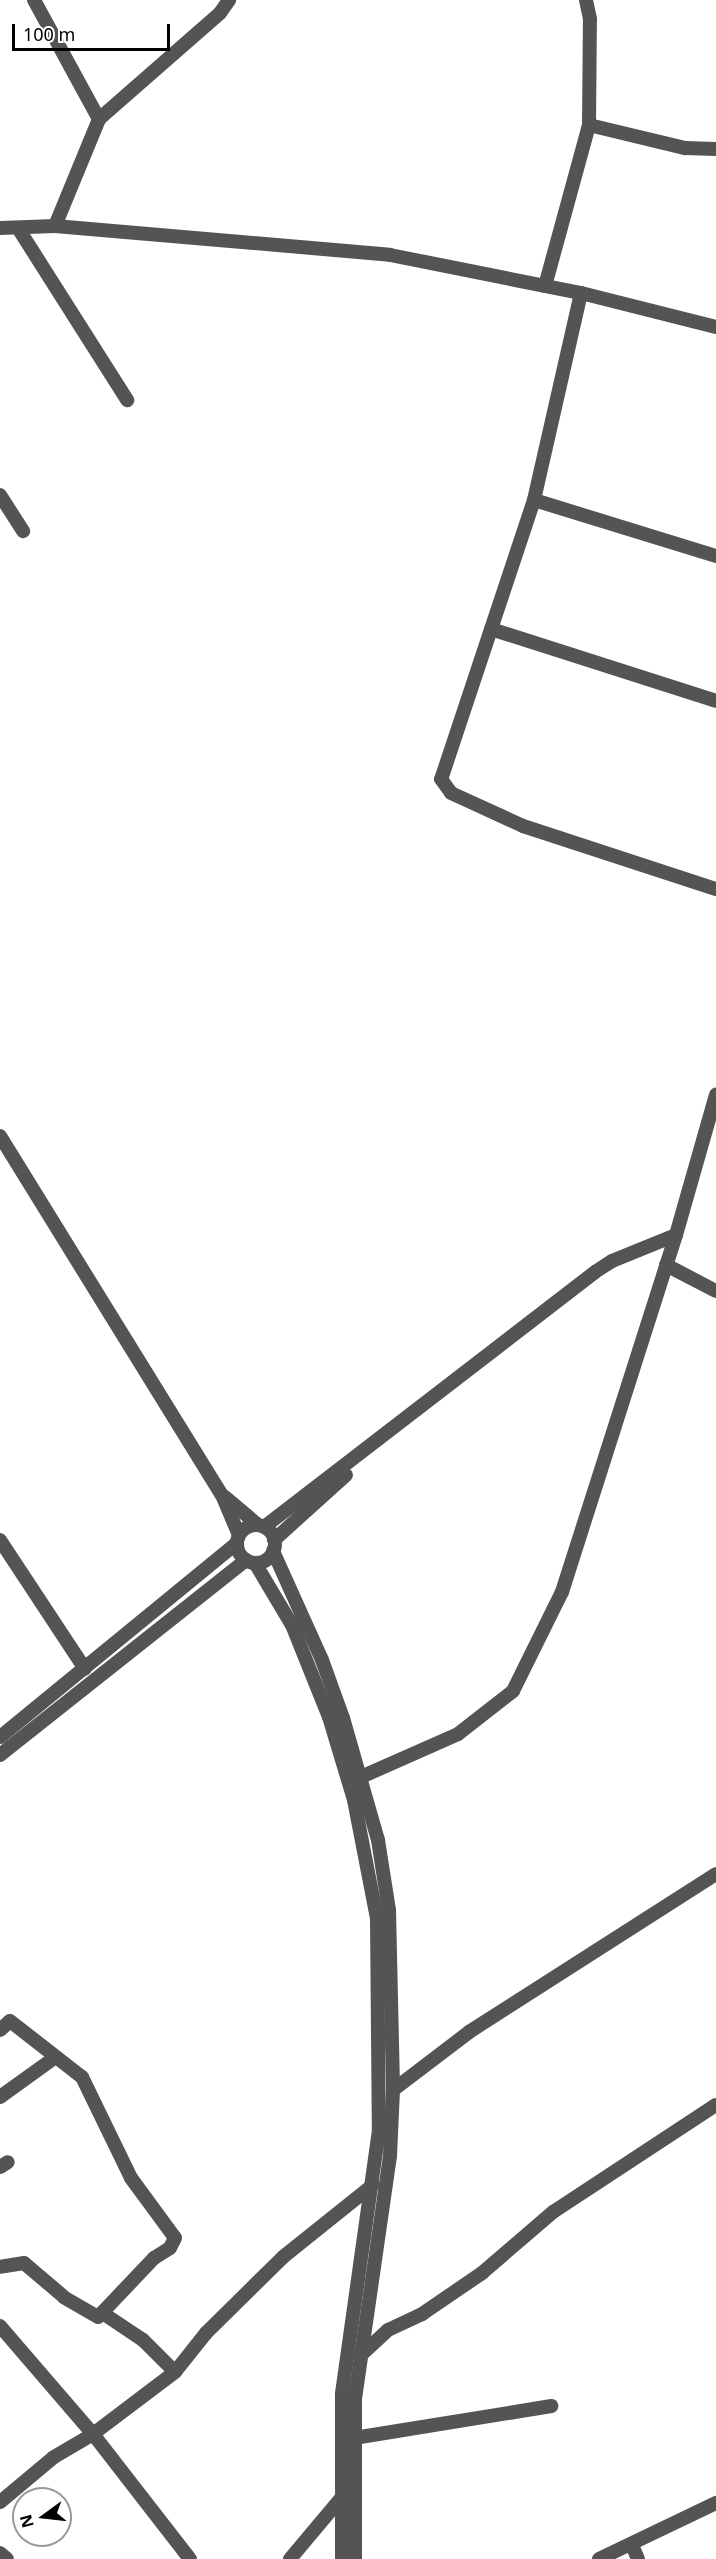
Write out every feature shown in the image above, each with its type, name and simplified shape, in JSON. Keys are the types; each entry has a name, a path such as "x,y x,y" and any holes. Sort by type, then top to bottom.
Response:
{"street":[{"path":"34,0 99,119"},
{"path":"55,226 99,119 220,13 229,0"},
{"path":"545,286 589,124 590,19 586,0"},
{"path":"589,124 685,148 716,149"},
{"path":"0,228 55,226 390,255 581,293 716,327"},
{"path":"18,228 128,400"},
{"path":"581,293 534,500 441,779 445,788 523,826 716,889"},
{"path":"0,495 22,531"},
{"path":"534,500 716,556"},
{"path":"491,629 716,701"},
{"path":"361,1777 458,1734 513,1692 562,1592 676,1235 716,1095"},
{"path":"0,1136 222,1495 238,1539 250,1562 286,1615 312,1669 354,1800 369,1869 380,1982 379,2130 342,2394 342,2559"},
{"path":"0,1737 85,1669 238,1539 247,1527 261,1526 595,1272 612,1261 676,1235"},
{"path":"0,1755 250,1562 269,1558 274,1546 356,1466 568,1299 616,1268 670,1249"},
{"path":"666,1265 716,1292"},
{"path":"222,1495 261,1526 274,1546 322,1660 361,1777 378,1840 389,1910 393,2090 390,2156 360,2356 354,2438 355,2559"},
{"path":"0,1540 85,1669"},
{"path":"393,2090 469,2032 716,1874"},
{"path":"0,2030 10,2021 54,2058 82,2076 131,2178 175,2238 170,2248 154,2258 104,2314 98,2317 64,2297 24,2263 0,2267"},
{"path":"0,2097 54,2058"},
{"path":"360,2356 388,2330 422,2314 482,2273 553,2212 716,2105"},
{"path":"0,2502 54,2457 93,2434 175,2372 206,2333 284,2257 373,2185"},
{"path":"104,2314 143,2340 175,2372"},
{"path":"0,2326 93,2434 190,2559"},
{"path":"354,2438 551,2406"},
{"path":"290,2559 342,2497"},
{"path":"599,2559 716,2503"},
{"path":"632,2545 638,2559"},
{"path":"0,2553 7,2559"}]}
